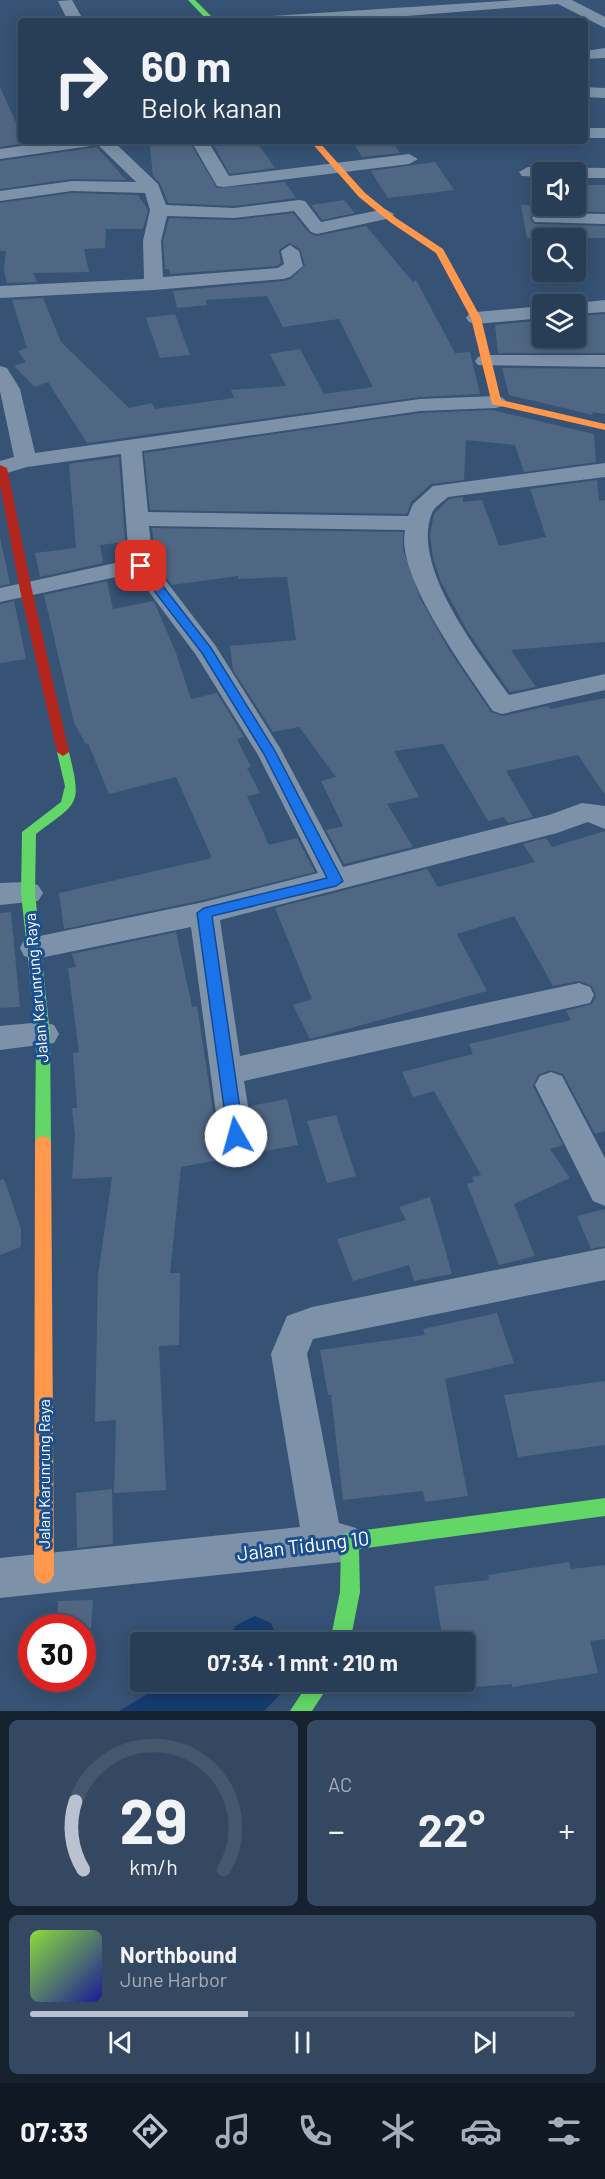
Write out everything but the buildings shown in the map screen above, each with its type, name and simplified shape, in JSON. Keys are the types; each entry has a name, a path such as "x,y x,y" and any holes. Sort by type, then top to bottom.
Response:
{"street":[{"path":"191,0 209,18"},
{"path":"309,18 560,0 605,24"},
{"path":"65,1 74,18"},
{"path":"588,56 605,53"},
{"path":"588,92 605,93"},
{"path":"588,133 605,133"},
{"path":"0,154 72,144"},
{"path":"106,144 152,188 159,210 152,241 154,284"},
{"path":"201,144 223,182 409,159"},
{"path":"317,144 362,195 385,214 440,251 476,318 496,402"},
{"path":"528,172 605,173"},
{"path":"0,196 72,186 152,188"},
{"path":"159,210 234,213 299,205 317,228 385,214"},
{"path":"541,218 605,219"},
{"path":"0,292 154,284 283,273 294,266 290,251"},
{"path":"586,307 605,306"},
{"path":"476,318 532,313"},
{"path":"485,361 605,361"},
{"path":"0,372 10,389 26,461"},
{"path":"1,468 26,461 420,405 496,402 605,427"},
{"path":"131,447 135,519 141,566 206,651 265,745 336,881"},
{"name":"Jalan Karunrung Raya","path":"1,468 26,590 71,786 71,800 64,809 29,832 14,893 35,948 43,1034 44,1574"},
{"path":"605,470 441,491 429,497 415,522 420,568 432,595 502,705 605,682"},
{"path":"135,519 415,522"},
{"path":"0,595 141,566"},
{"path":"35,948 204,913 336,881 556,823 588,811 597,812 605,819"},
{"path":"204,913 236,1136"},
{"path":"228,1072 579,994"},
{"path":"0,1038 43,1034"},
{"path":"551,1085 605,1191"},
{"path":"343,1632 350,1610 352,1582 337,1542 290,1354 300,1328 312,1323 605,1264"},
{"name":"Jalan Tidung 10","path":"0,1578 337,1542 605,1507"},
{"path":"300,1711 314,1692"}],"water":[{"path":"150,1692 282,1692 264,1711 119,1711"}],"traffic: fast":[{"path":"191,0 209,18"},
{"path":"43,1143 43,1034 28,893 29,832 67,804 71,786 63,752"},
{"path":"342,1632 350,1592 350,1541 605,1507"},
{"path":"300,1711 314,1692"}],"traffic: slow":[{"path":"317,144 362,195 393,220 440,251 476,318 496,402 605,427"},
{"path":"43,1143 44,1574"}],"traffic: jam":[{"path":"2,468 26,590 63,752"}],"route":[{"path":"141,566 206,651 270,754 336,881 204,913 236,1136"}]}
